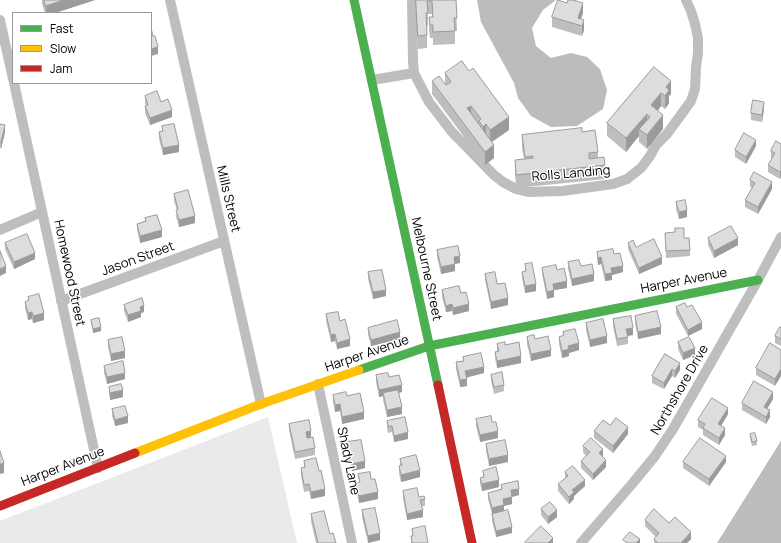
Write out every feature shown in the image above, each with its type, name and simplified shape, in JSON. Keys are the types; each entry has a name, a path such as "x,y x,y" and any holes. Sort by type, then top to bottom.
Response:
{"street":[{"name":"Mills Street","path":"170,0 262,404"},
{"name":"Melbourne Street","path":"354,0 472,543"},
{"name":"Rolls Landing","path":"412,0 414,73 429,102 452,132 486,167 509,185 516,189 528,192 613,184 627,179 641,168 656,145 667,134 691,101 695,89 698,38 696,24 686,0"},
{"path":"0,20 12,75"},
{"path":"372,80 414,73"},
{"name":"Homewood Street","path":"14,84 98,468"},
{"path":"0,230 42,212"},
{"name":"Northshore Drive","path":"581,543 655,456 758,280 781,237"},
{"name":"Jason Street","path":"61,301 224,241"},
{"name":"Harper Avenue","path":"0,506 262,404 429,346 758,280"},
{"name":"Shady Lane","path":"318,384 352,543"}],"shaded area":[{"path":"477,0 556,0 543,10 532,28 536,46 551,58 571,53 587,57 600,69 607,90 603,109 577,126 551,127 531,116 518,98 514,83 481,22"},
{"path":"268,417 297,543 0,543 0,521"},
{"path":"781,440 781,543 717,543 779,444"}],"building":[{"path":"44,0 64,0 46,6"},
{"path":"416,0 456,0 457,18 454,18 455,31 433,32 433,25 430,25 429,17 433,17 432,1 427,1 427,35 418,36"},
{"path":"558,0 567,3 568,0 573,0 583,3 578,18 584,20 582,26 552,17"},
{"path":"152,32 153,36 155,36 158,47 152,49"},
{"path":"462,61 469,71 473,68 509,117 490,130 486,124 483,127 479,121 481,119 471,106 467,108 494,145 485,152 432,81 439,76 446,85 451,82 445,73"},
{"path":"654,67 671,81 666,87 669,90 665,96 661,93 651,105 663,115 647,135 639,129 650,117 647,114 626,138 607,123"},
{"path":"157,91 161,102 168,99 172,110 150,118 145,106 148,105 145,96"},
{"path":"753,100 764,102 762,115 751,113"},
{"path":"0,124 5,125 1,142 0,142"},
{"path":"174,124 179,145 163,148 159,132 163,131 162,126"},
{"path":"582,128 582,132 595,130 598,152 589,153 589,159 604,157 605,165 516,175 515,160 533,158 533,156 525,157 522,135"},
{"path":"744,133 756,140 746,157 735,150"},
{"path":"776,141 781,144 780,172 768,165 775,153 771,151"},
{"path":"754,172 772,182 758,207 745,200 755,183 750,180"},
{"path":"188,190 195,216 179,220 174,194"},
{"path":"685,200 687,210 679,212 676,202"},
{"path":"157,215 162,230 140,236 137,224 146,221 145,218"},
{"path":"731,226 738,238 714,251 708,238"},
{"path":"675,228 684,228 684,238 689,238 690,250 666,251 665,233 675,232"},
{"path":"27,234 35,253 14,262 5,243"},
{"path":"654,239 662,257 639,268 628,243 633,240 636,247"},
{"path":"458,246 460,256 454,257 455,264 441,267 437,250"},
{"path":"613,249 614,254 620,253 623,266 611,268 612,273 605,274 601,257 598,258 597,252"},
{"path":"0,251 6,266 0,269"},
{"path":"579,260 581,266 592,264 594,274 572,279 568,262"},
{"path":"532,263 536,284 525,286 522,272 526,271 525,264"},
{"path":"556,265 557,270 564,268 567,281 553,284 554,290 547,292 542,268"},
{"path":"382,270 386,290 373,292 368,272"},
{"path":"495,272 497,284 505,283 508,298 491,302 485,274"},
{"path":"459,286 461,293 466,292 469,304 453,308 452,304 446,306 442,290"},
{"path":"39,294 44,313 33,316 32,312 28,313 25,302 29,300 28,297"},
{"path":"142,298 144,305 140,307 141,311 128,315 124,305"},
{"path":"685,303 687,307 692,305 702,322 688,330 676,307"},
{"path":"657,311 661,327 638,332 635,316"},
{"path":"338,312 340,321 345,319 350,339 337,343 335,334 331,335 326,314"},
{"path":"631,316 633,328 626,329 628,337 617,339 613,319"},
{"path":"99,318 101,327 93,329 91,320"},
{"path":"603,319 607,336 590,340 586,323"},
{"path":"397,320 400,332 371,340 368,328"},
{"path":"780,327 781,328 781,339 775,336"},
{"path":"575,329 579,343 568,346 569,349 562,351 559,337 564,335 563,332"},
{"path":"534,335 535,339 548,336 551,350 531,354 527,337"},
{"path":"122,337 125,351 111,354 108,340"},
{"path":"689,337 695,348 683,353 678,342"},
{"path":"505,342 505,345 519,342 521,356 497,361 495,352 499,351 497,344"},
{"path":"770,343 781,350 781,369 775,379 756,368"},
{"path":"481,353 484,367 465,371 467,379 460,380 456,362 464,361 463,357"},
{"path":"665,354 680,363 675,371 672,369 664,383 652,376"},
{"path":"123,361 125,373 107,377 104,366"},
{"path":"502,372 504,385 494,387 491,375"},
{"path":"388,373 389,377 399,375 402,385 379,390 376,375"},
{"path":"754,381 773,392 764,407 770,410 766,417 742,403"},
{"path":"121,384 123,390 110,393 109,387"},
{"path":"398,390 402,407 387,410 383,393"},
{"path":"346,392 347,396 360,393 364,412 342,417 340,404 335,405 333,395"},
{"path":"712,398 728,408 718,424 725,428 719,438 703,428 705,424 698,420"},
{"path":"125,406 128,416 115,420 112,409"},
{"path":"491,416 492,422 496,422 498,431 480,435 476,419"},
{"path":"405,417 408,432 394,436 392,426 388,426 387,421"},
{"path":"616,418 628,427 613,446 594,431 603,420 610,425"},
{"path":"309,420 311,431 306,432 307,438 313,437 315,448 295,452 289,424"},
{"path":"755,433 757,441 752,442 750,434"},
{"path":"591,438 603,449 599,453 606,460 593,474 581,461 590,452 583,446"},
{"path":"700,438 726,456 709,479 683,462"},
{"path":"361,440 365,461 352,464 347,442"},
{"path":"505,440 508,455 489,459 486,444"},
{"path":"0,451 4,463 0,464"},
{"path":"416,455 420,470 401,475 399,466 402,465 400,459"},
{"path":"316,458 319,471 321,470 325,489 311,492 309,484 304,485 301,468 305,467 304,461"},
{"path":"573,466 585,480 572,490 574,492 569,497 558,484 568,476 565,472"},
{"path":"496,467 499,480 482,484 480,478 484,477 483,471"},
{"path":"370,472 371,479 375,479 378,492 359,496 356,483 360,482 358,474"},
{"path":"518,481 519,489 511,490 512,497 503,499 504,505 492,508 488,493 502,489 501,485"},
{"path":"417,488 419,497 424,496 425,499 420,500 423,510 407,514 403,491"},
{"path":"550,502 557,510 548,517 541,509"},
{"path":"375,508 380,533 368,536 362,510"},
{"path":"654,509 669,523 675,517 691,532 681,543 658,543 654,539 659,533 645,520"},
{"path":"508,510 512,527 496,531 492,514"},
{"path":"324,511 330,534 333,533 336,543 318,543 311,514"},
{"path":"425,526 428,543 412,543 412,529"},
{"path":"541,526 553,538 548,543 525,543 525,542"},
{"path":"630,532 640,539 636,543 627,543 623,540"}],"traffic: fast":[{"path":"354,0 438,385"},
{"path":"359,370 429,346 758,280"}],"traffic: slow":[{"path":"135,453 261,404 359,370"}],"traffic: jam":[{"path":"438,385 472,543"},
{"path":"0,506 135,453"}]}
